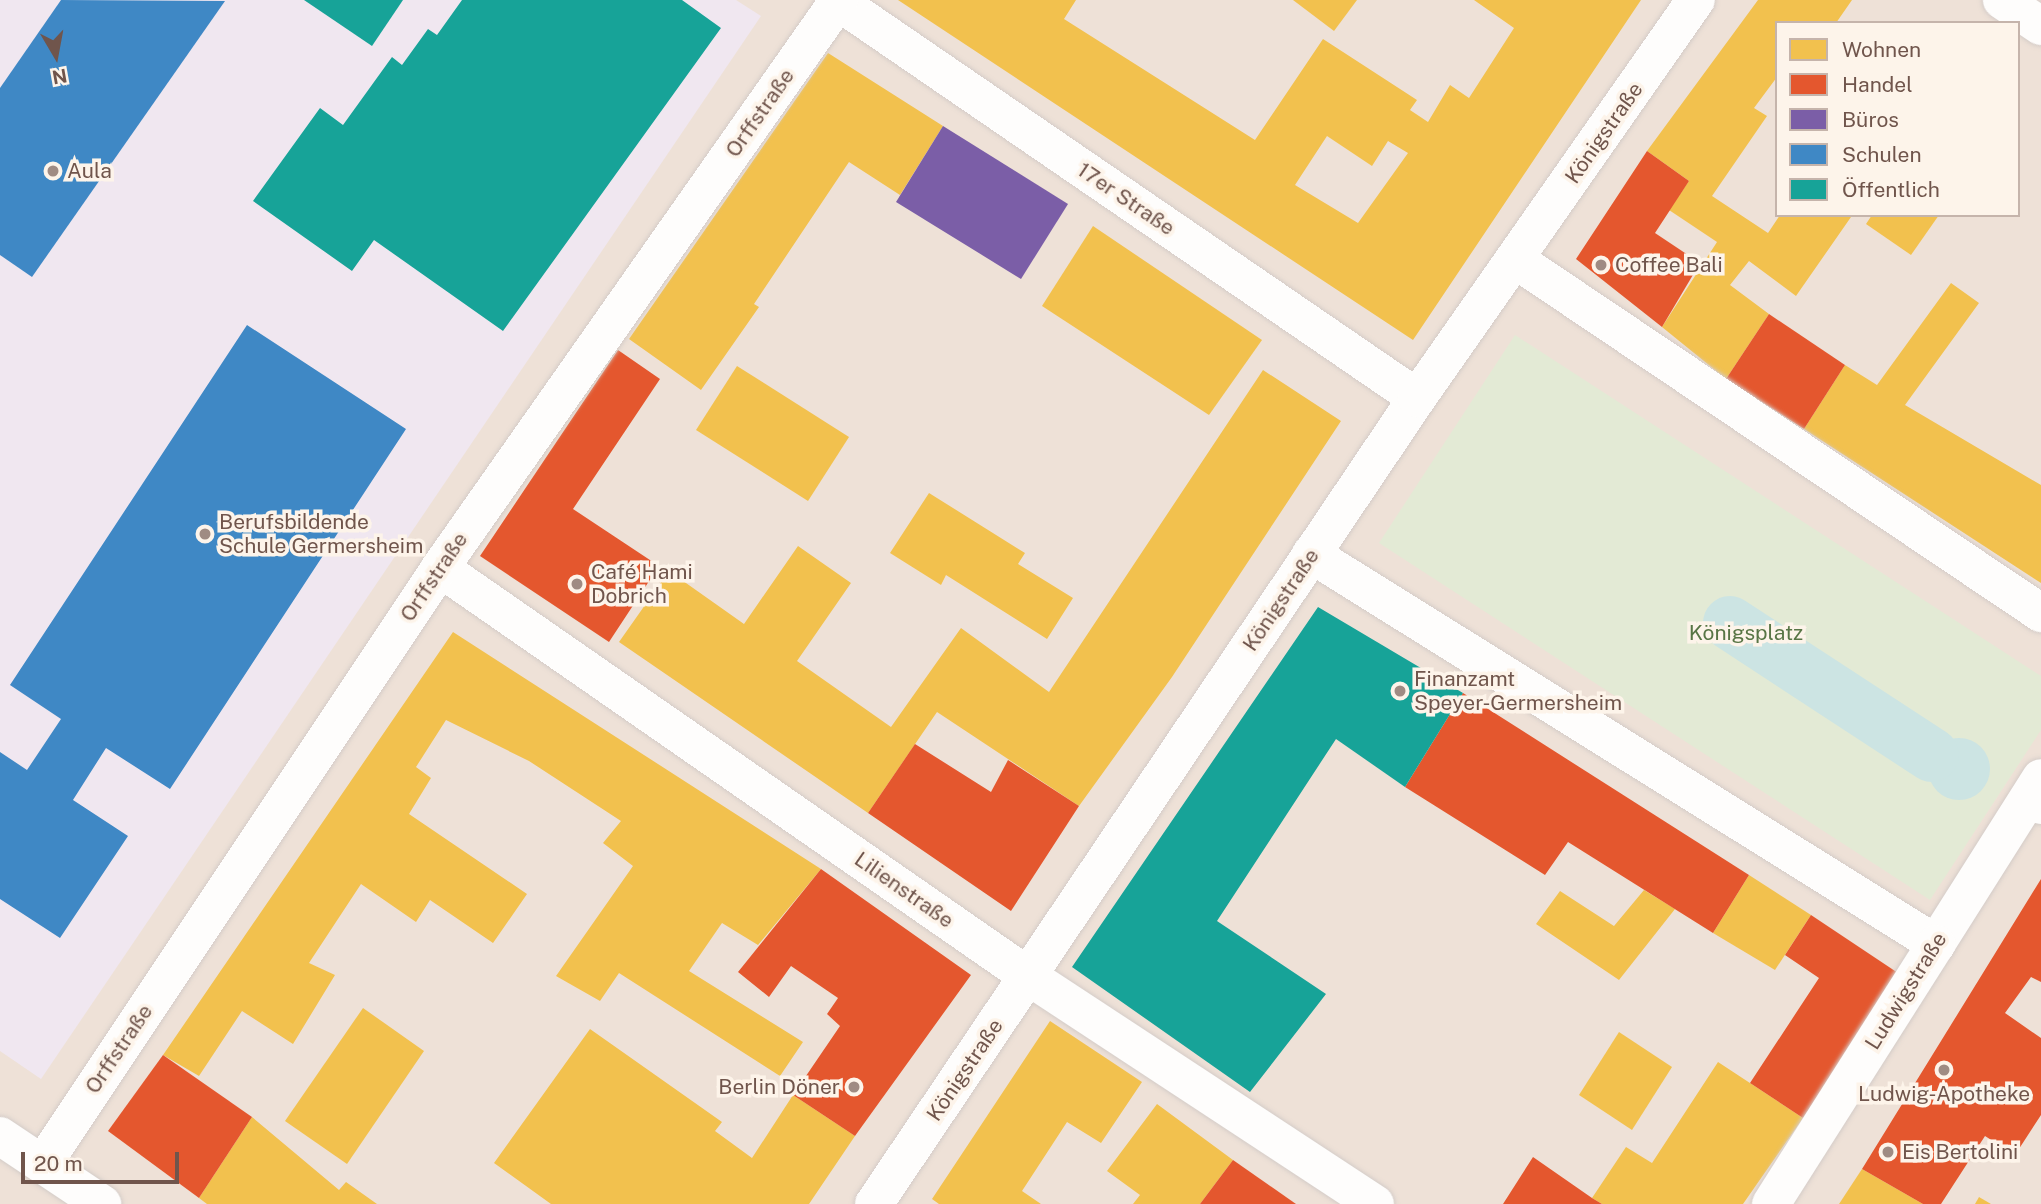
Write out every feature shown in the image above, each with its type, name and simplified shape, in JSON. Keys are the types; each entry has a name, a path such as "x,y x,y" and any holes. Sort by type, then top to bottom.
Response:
{"street":[{"name":"Königstraße","path":"874,1204 1417,398 1517,260 1696,0"},
{"path":"2001,0 2041,26"},
{"name":"17er Straße","path":"837,1 1417,398"},
{"name":"Orffstraße","path":"43,1164 440,568 837,1"},
{"path":"1517,260 2041,613"},
{"path":"1311,554 1936,944"},
{"name":"Lilienstraße","path":"440,568 1028,976 1375,1204"},
{"name":"Ludwigstraße","path":"1771,1204 1936,944 2037,794"},
{"path":"0,1136 102,1204"}],"shaded area":[{"path":"0,0 2041,0 2041,1204 0,1204"},
{"name":"Berufsbildende Schule Germersheim","path":"0,0 736,0 761,16 41,1079 0,1051"}],"green space":[{"name":"Königsplatz","path":"1515,335 2041,676 2041,730 1930,900 1379,543"}],"water":[{"path":"1959,738 1981,747 1990,769 1981,791 1959,800 1937,791 1928,769 1937,747"}],"building: Wohnen":[{"path":"898,0 1076,0 1064,19 1255,140 1323,39 1417,100 1410,110 1428,122 1450,85 1469,98 1514,28 1474,0 1641,0 1413,340","holes":["1327,136 1372,166 1388,141 1408,153 1358,223 1295,185"]},
{"path":"1293,0 1357,0 1334,31"},
{"path":"1758,0 1852,0 1837,21 1775,21 1775,80 1754,108 1767,116 1712,196 1768,233 1779,217 1851,217 1796,296 1749,261 1730,285 1769,314 1726,379 1662,327 1717,242 1669,210 1689,181 1647,151"},
{"path":"828,53 943,126 900,195 849,162 754,304 759,307 701,390 629,339"},
{"path":"1871,217 1938,217 1911,255 1866,224"},
{"path":"1093,226 1262,340 1209,415 1042,306"},
{"path":"1951,283 1979,303 1905,405 2041,485 2041,583 1804,429 1845,365 1877,385"},
{"path":"737,366 849,437 808,501 696,430"},
{"path":"1263,370 1341,421 1172,677 1079,806 937,712 868,813 619,642 669,571 744,624 798,546 851,583 797,661 891,727 961,628 1049,692"},
{"path":"929,493 1025,553 1018,564 1073,598 1047,639 946,575 941,585 890,553"},
{"path":"453,632 821,869 758,945 722,923 689,971 803,1042 780,1076 619,973 600,1001 556,976 633,866 603,843 621,821 529,761 446,720 416,767 431,778 409,814 527,894 493,943 430,900 416,922 361,884 309,963 335,975 293,1044 242,1011 199,1076 163,1055"},
{"path":"1749,875 1811,915 1775,970 1713,933"},
{"path":"1644,890 1675,909 1619,980 1536,924 1560,891 1614,926"},
{"path":"363,1008 424,1051 347,1164 285,1121"},
{"path":"1050,1021 1142,1082 1101,1143 1067,1122 1022,1191 1041,1204 939,1204 932,1199"},
{"path":"590,1029 722,1122 715,1131 752,1158 793,1095 855,1136 809,1204 551,1204 494,1163"},
{"path":"1619,1032 1672,1067 1632,1130 1579,1095"},
{"path":"1718,1062 1803,1118 1743,1204 1602,1204 1592,1198 1626,1147 1652,1163"},
{"path":"1157,1104 1233,1160 1200,1204 1133,1204 1140,1195 1107,1171"},
{"path":"252,1117 339,1190 346,1182 377,1204 207,1204 199,1198"},
{"path":"1862,1169 1923,1204 1839,1204"},
{"path":"1979,1197 1991,1204 1975,1204"}],"building: Handel":[{"path":"1647,151 1689,181 1655,233 1700,263 1662,327 1576,259"},
{"path":"1769,314 1845,365 1804,429 1726,379"},
{"path":"618,350 660,379 573,509 659,566 609,642 480,556"},
{"path":"1463,693 1749,875 1713,933 1568,842 1545,875 1405,787"},
{"path":"915,744 991,792 1008,760 1079,806 1011,911 868,813"},
{"path":"821,869 971,975 855,1136 793,1095 840,1026 827,1014 838,998 791,966 769,997 738,972"},
{"path":"2041,879 2041,982 2031,977 2005,1013 2041,1038 2041,1115 2015,1155 1985,1136 1941,1204 1923,1204 1862,1169"},
{"path":"1811,915 1901,975 1803,1118 1750,1083 1819,978 1785,955"},
{"path":"163,1055 252,1117 199,1198 108,1131"},
{"path":"1533,1157 1592,1198 1602,1204 1503,1204"},
{"path":"1233,1160 1296,1204 1200,1204"}],"building: Büros":[{"path":"943,126 1068,204 1021,279 896,202"}],"building: Schulen":[{"name":"Aula","path":"61,0 225,1 32,277 0,255 0,88"},
{"path":"247,325 406,429 170,789 106,748 73,800 128,836 60,938 0,899 0,752 27,770 61,719 10,685"}],"building: Öffentlich":[{"path":"304,0 403,0 372,46"},
{"path":"462,0 682,0 721,28 503,331 374,240 352,271 253,201 320,108 343,125 392,57 402,65 428,29 437,35"},
{"path":"1318,607 1463,693 1405,787 1336,739 1217,921 1326,994 1250,1092 1072,967"}],"waterway":[{"path":"1730,623 1932,755"}],"place":[{"name":"Aula","path":"53,171"},
{"name":"Coffee Bali","path":"1601,265"},
{"name":"Berufsbildende Schule Germersheim","path":"205,534"},
{"name":"Café Hami Dobrich","path":"577,584"},
{"name":"Finanzamt Speyer-Germersheim","path":"1400,691"},
{"name":"Ludwig-Apotheke","path":"1944,1070"},
{"name":"Berlin Döner","path":"854,1087"},
{"name":"Eis Bertolini","path":"1888,1152"}]}
